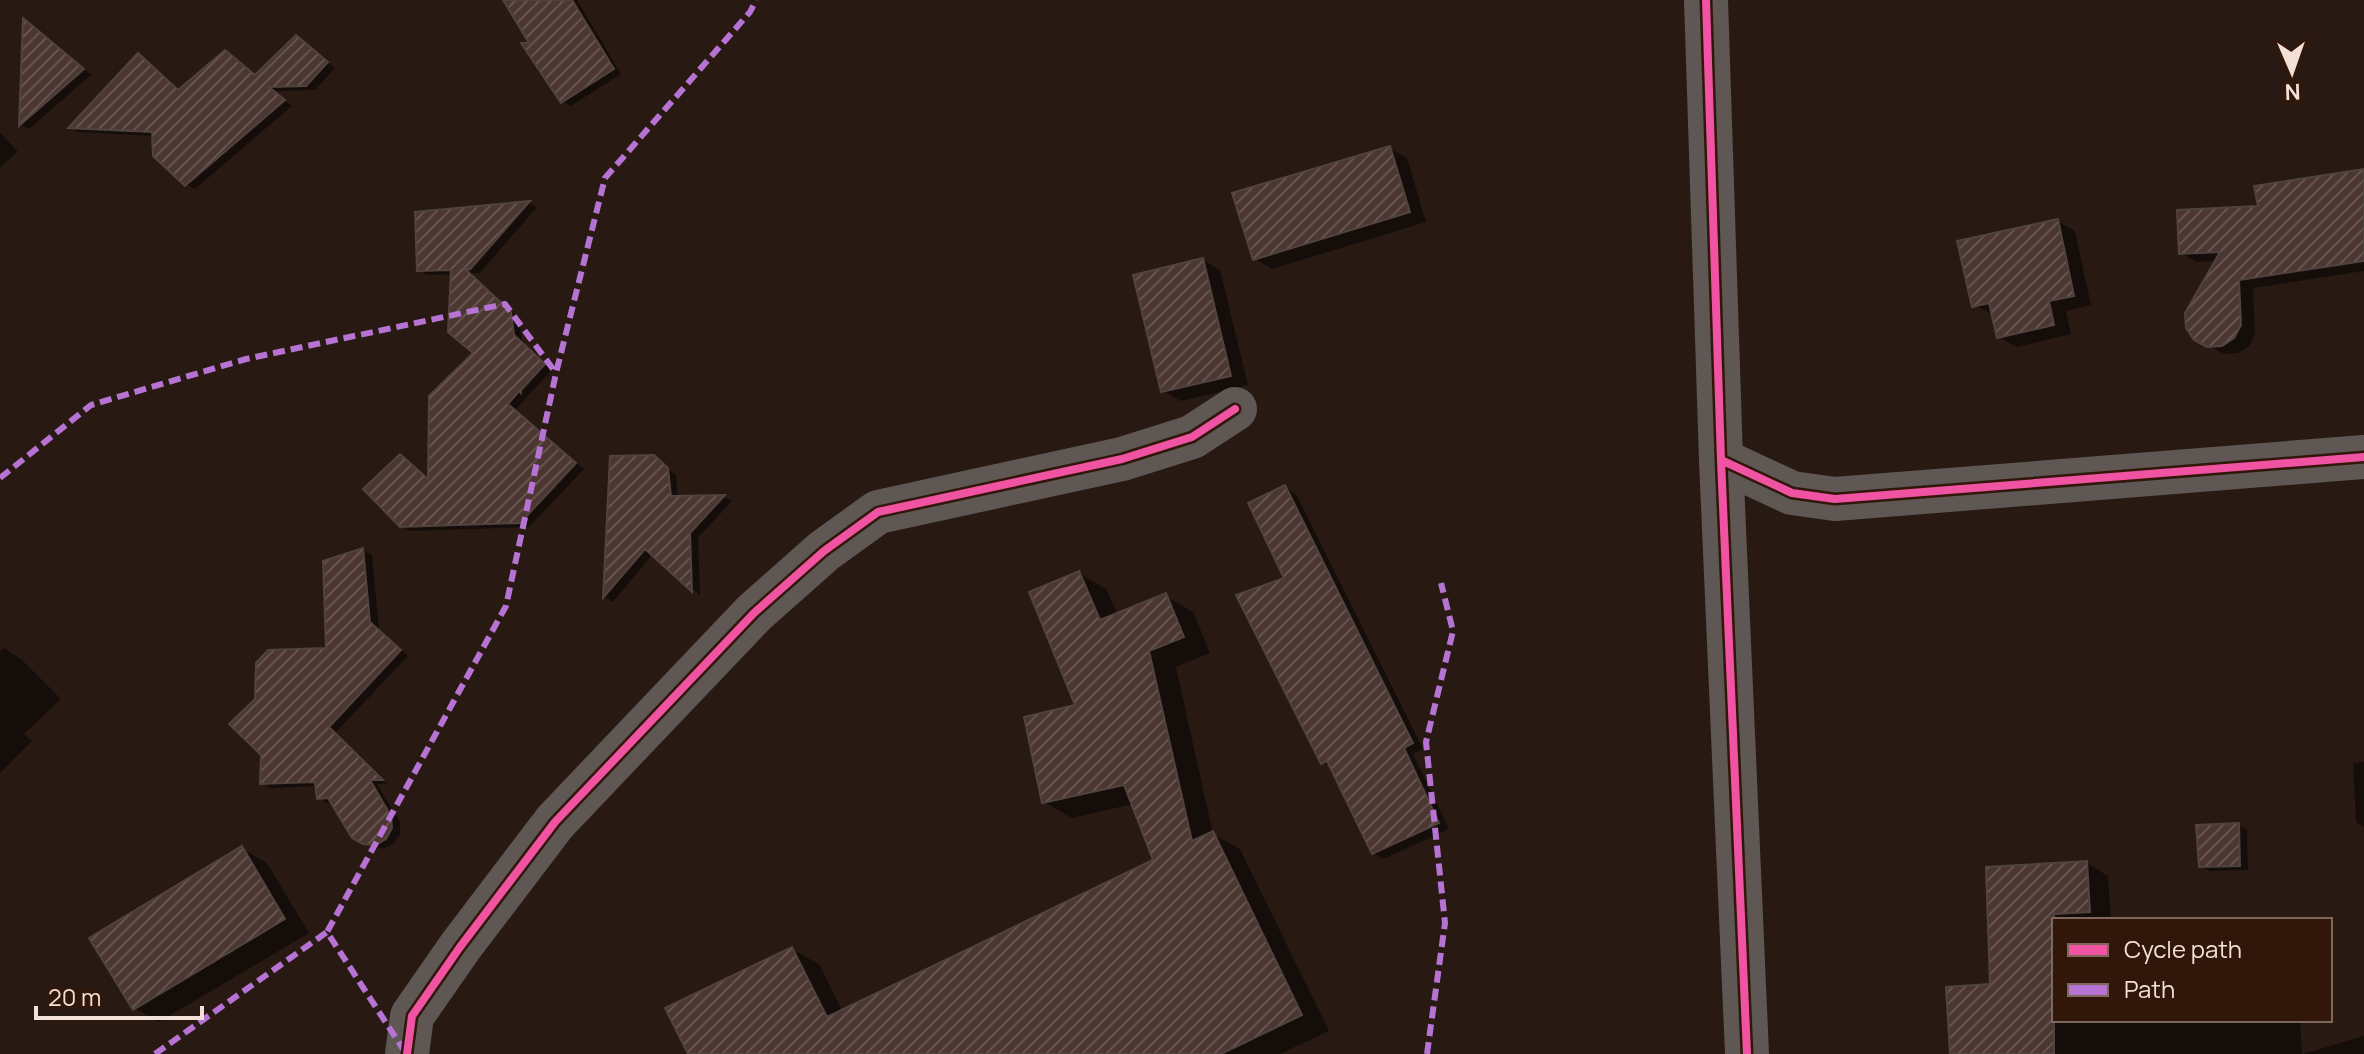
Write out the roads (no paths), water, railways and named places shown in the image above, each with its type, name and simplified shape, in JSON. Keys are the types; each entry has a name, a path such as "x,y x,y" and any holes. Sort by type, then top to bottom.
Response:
{"street":[{"path":"1706,0 1721,460 1747,1054"},
{"path":"407,1054 412,1016 555,822 754,613 824,551 878,512 1122,459 1192,437 1235,409"},
{"path":"1721,460 1792,493 1835,499 2364,457"}]}
